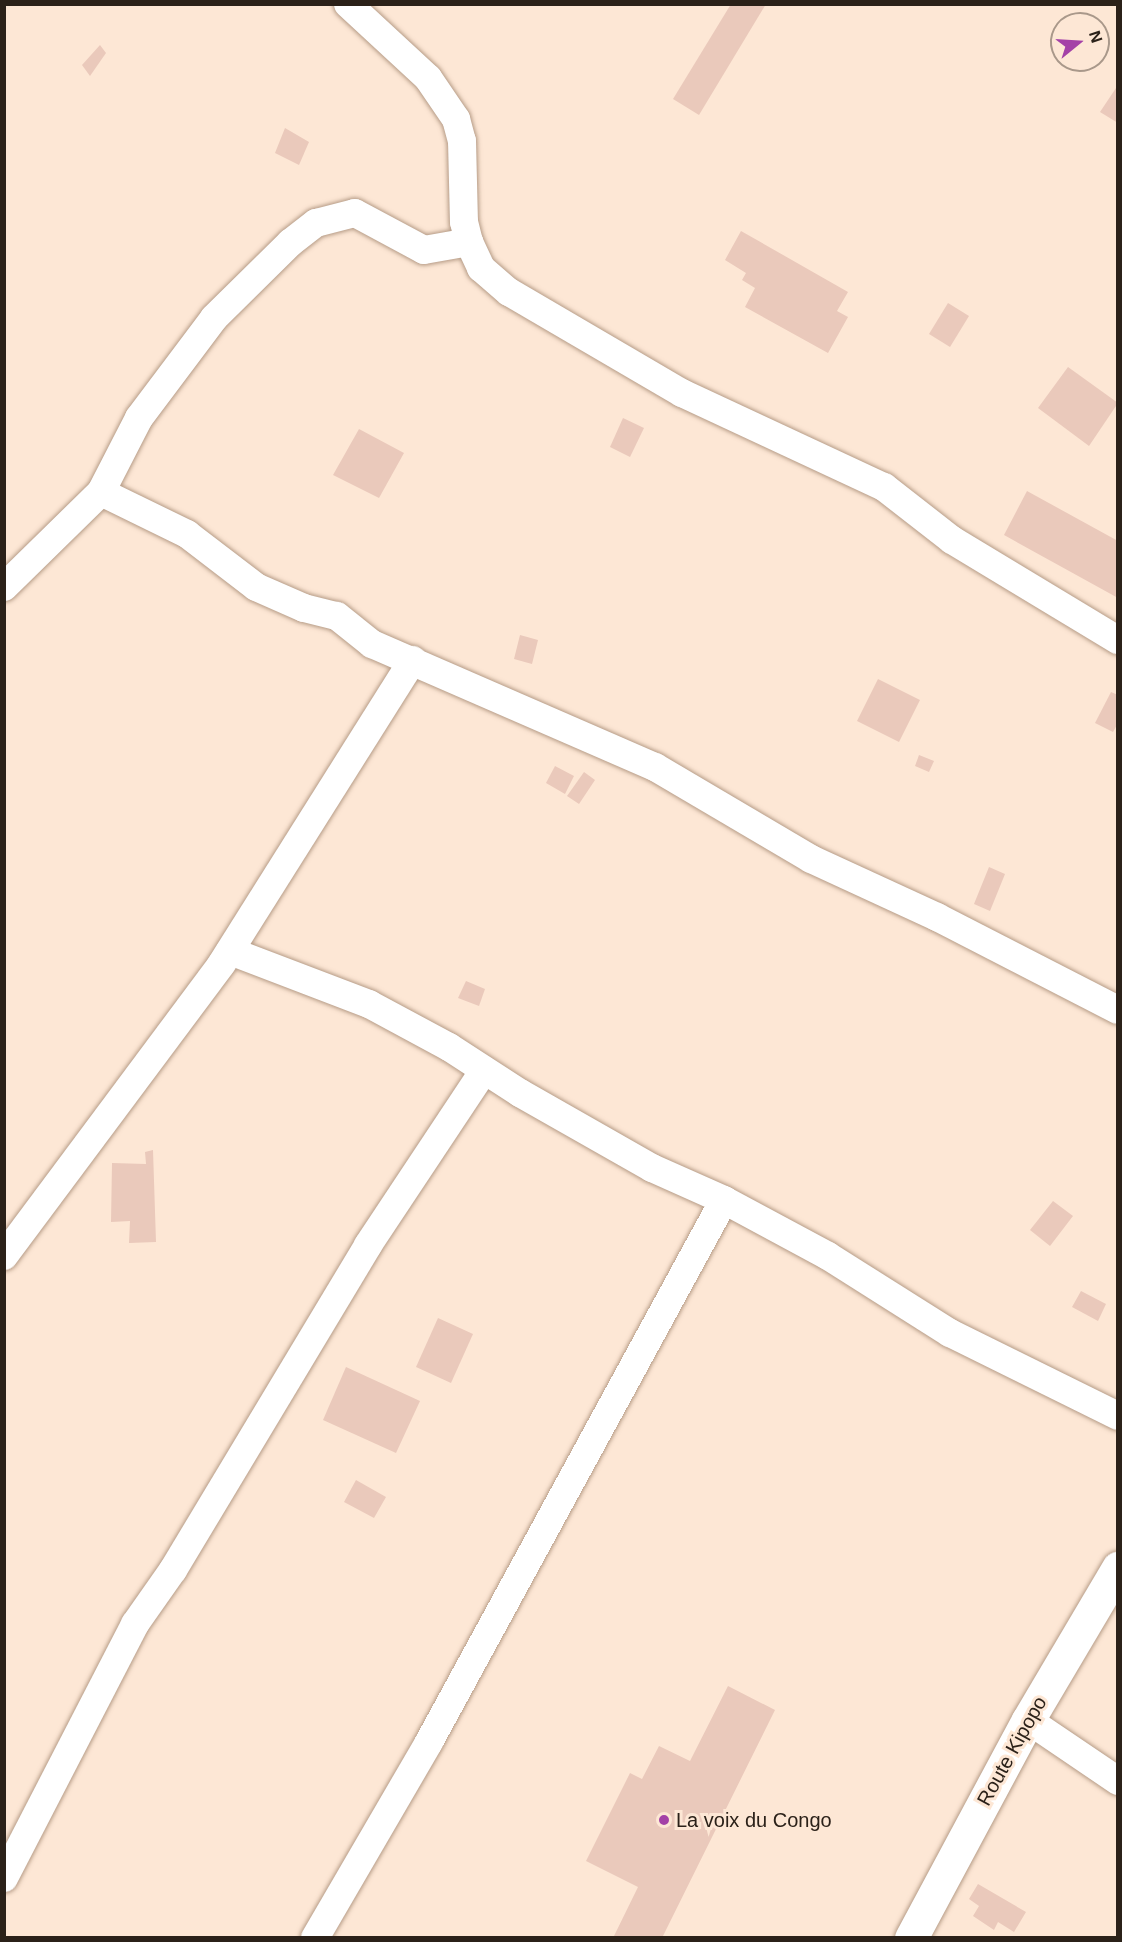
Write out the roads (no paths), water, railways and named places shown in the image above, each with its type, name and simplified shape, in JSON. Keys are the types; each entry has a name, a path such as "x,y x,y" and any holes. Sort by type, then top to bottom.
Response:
{"main road":[{"name":"Route Kipopo","path":"911,1938 1028,1720 1118,1568"}],"street":[{"path":"348,4 428,78 456,119 462,141 464,222 469,242 481,268 509,292 682,393 884,487 952,540 1118,640"},
{"path":"4,587 101,492 151,399 214,318 290,243 316,223 354,213 424,250 469,242"},
{"path":"101,492 187,534 256,587 304,608 337,616 372,644 413,660 509,706 655,767 811,859 946,922 1118,1010"},
{"path":"4,1256 230,951 413,660"},
{"path":"230,951 369,1004 450,1047 483,1072 652,1168 724,1200 828,1256 950,1332 1118,1416"},
{"path":"4,1878 135,1624 173,1570 368,1245 483,1072"},
{"path":"315,1938 429,1742 724,1200"},
{"path":"1028,1720 1118,1781"}],"place":[{"name":"La voix du Congo","path":"664,1820"}]}
